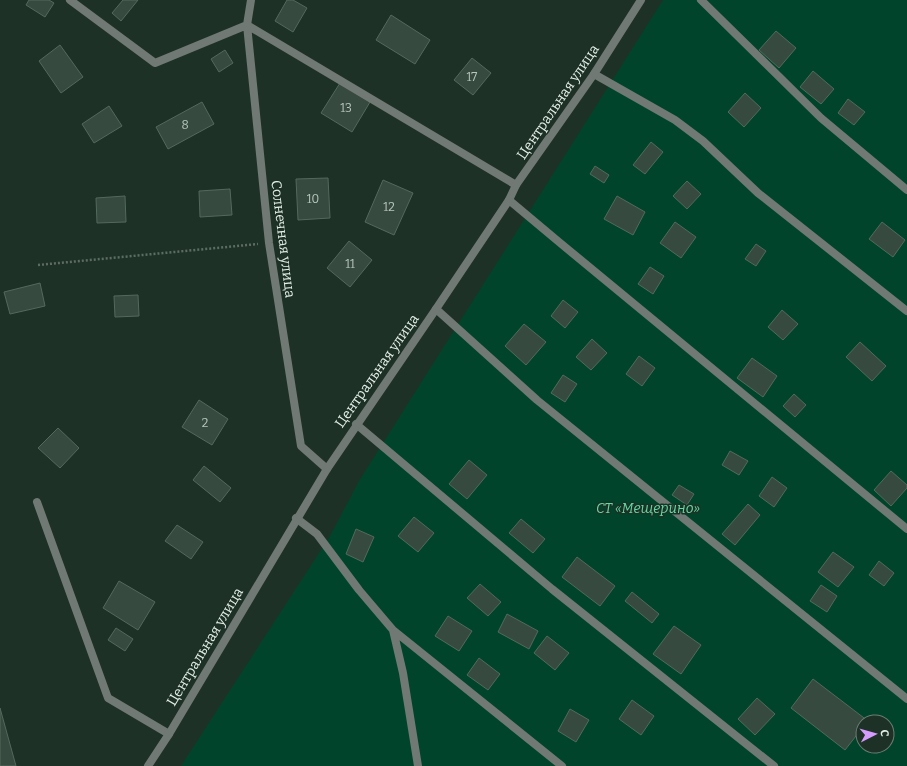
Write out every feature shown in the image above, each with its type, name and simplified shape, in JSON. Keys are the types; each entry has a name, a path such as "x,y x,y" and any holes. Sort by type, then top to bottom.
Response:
{"street":[{"path":"70,0 155,63 247,25 516,185"},
{"name":"Солнечная улица","path":"251,0 247,25 269,243 301,446 327,469"},
{"name":"Центральная улица","path":"148,766 169,734 296,518 327,469 509,200 516,185 594,74 641,0"},
{"path":"701,0 821,118 907,190"},
{"path":"594,74 681,124 703,141 758,193 907,311"},
{"path":"509,200 907,529"},
{"path":"436,309 537,400 907,699"},
{"path":"356,424 552,589 774,766"},
{"path":"37,502 108,698 169,734"},
{"path":"296,518 317,534 359,590 393,630 562,766"},
{"path":"393,630 403,673 418,766"}],"path":[{"path":"38,265 269,243"}],"green space":[{"name":"СТ «Мещерино»","path":"663,0 907,0 907,766 181,766 330,536 359,481"}],"building":[{"path":"29,0 49,0 54,3 45,17 26,5"},
{"path":"123,0 138,0 121,21 112,13"},
{"path":"287,0 293,0 307,8 293,32 275,21"},
{"path":"391,15 430,40 415,64 376,40"},
{"path":"776,31 796,48 779,68 759,50"},
{"path":"60,45 83,77 61,93 39,61"},
{"path":"225,50 233,63 219,72 211,59"},
{"path":"472,58 491,73 473,95 454,80"},
{"path":"813,71 834,89 821,104 800,87"},
{"path":"340,83 370,102 352,132 321,113"},
{"path":"745,93 761,108 744,127 728,112"},
{"path":"848,99 865,112 854,125 838,113"},
{"path":"202,102 214,124 168,149 156,127"},
{"path":"109,106 122,126 94,143 82,124"},
{"path":"651,142 663,152 645,174 633,165"},
{"path":"595,166 609,175 604,183 590,174"},
{"path":"328,178 330,218 298,220 296,179"},
{"path":"383,180 413,193 394,235 365,222"},
{"path":"687,181 701,194 687,209 673,196"},
{"path":"230,189 232,215 200,217 199,191"},
{"path":"125,196 126,222 97,223 96,198"},
{"path":"617,196 645,212 633,235 604,219"},
{"path":"675,222 696,237 681,258 660,243"},
{"path":"882,222 905,240 893,257 869,239"},
{"path":"349,241 372,260 350,287 327,268"},
{"path":"756,244 766,251 756,266 745,259"},
{"path":"650,267 664,276 653,294 638,284"},
{"path":"40,283 45,306 10,314 4,292"},
{"path":"138,295 139,316 115,317 114,296"},
{"path":"563,300 578,312 565,328 551,316"},
{"path":"782,310 798,324 783,340 768,327"},
{"path":"524,324 546,342 526,365 505,346"},
{"path":"592,339 607,353 591,370 576,357"},
{"path":"860,342 886,366 872,381 846,357"},
{"path":"639,356 655,368 642,386 626,374"},
{"path":"752,358 777,376 763,397 737,378"},
{"path":"563,375 577,384 565,402 551,393"},
{"path":"794,394 806,405 795,417 783,406"},
{"path":"199,400 228,419 212,445 182,427"},
{"path":"58,428 79,448 60,468 38,448"},
{"path":"730,451 748,461 739,475 722,465"},
{"path":"469,460 487,475 467,499 449,484"},
{"path":"204,466 231,488 220,502 193,480"},
{"path":"891,471 907,485 907,488 891,506 874,490"},
{"path":"772,477 787,488 774,507 759,496"},
{"path":"679,485 694,494 687,505 672,495"},
{"path":"748,504 760,515 735,545 722,534"},
{"path":"414,517 434,533 418,552 398,536"},
{"path":"521,519 545,539 533,553 509,533"},
{"path":"177,525 203,542 191,559 165,541"},
{"path":"356,529 374,537 363,562 346,554"},
{"path":"833,552 854,567 838,587 818,572"},
{"path":"577,557 615,586 600,606 562,577"},
{"path":"879,561 894,573 884,586 869,575"},
{"path":"119,581 155,602 138,630 103,608"},
{"path":"480,584 501,602 488,616 467,598"},
{"path":"821,585 837,596 827,612 810,601"},
{"path":"632,592 659,614 652,623 625,601"},
{"path":"507,614 538,631 529,649 498,632"},
{"path":"448,616 472,631 459,651 435,636"},
{"path":"674,626 701,645 681,674 653,654"},
{"path":"116,628 133,639 125,651 108,640"},
{"path":"547,636 569,653 555,670 534,653"},
{"path":"479,658 500,674 488,690 467,675"},
{"path":"813,679 859,714 855,714 855,737 845,750 791,708"},
{"path":"757,698 775,714 755,735 738,719"},
{"path":"632,700 654,716 641,735 619,719"},
{"path":"0,708 16,766 0,766"},
{"path":"570,709 589,720 576,742 558,731"}]}
